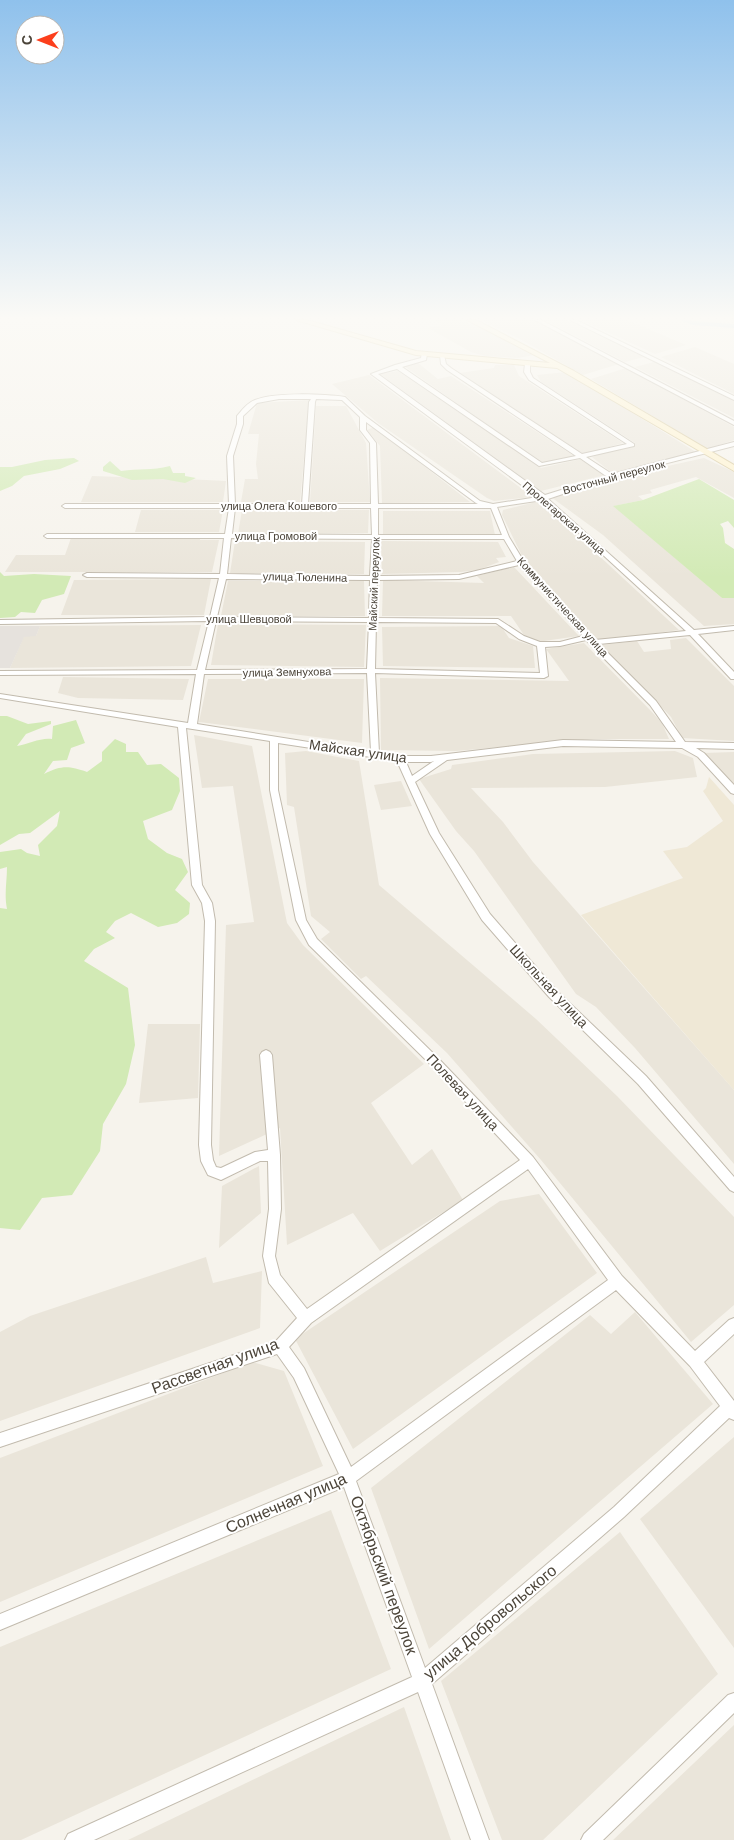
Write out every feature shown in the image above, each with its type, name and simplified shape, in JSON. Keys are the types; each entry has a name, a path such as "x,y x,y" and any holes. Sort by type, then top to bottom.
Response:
{"main road":[{"path":"628,406 734,468"}],"street":[{"path":"250,406 240,416 240,424 230,456 232,506 223,576 187,726 197,885 207,903 210,921 205,1145 207,1161 212,1171 221,1174 259,1156 274,1155"},
{"path":"305,507 312,406"},
{"path":"351,406 363,417 386,432 478,502 493,506"},
{"name":"Пролетарская улица","path":"418,406 544,498 692,632 734,676"},
{"path":"455,406 541,465 632,445 572,406"},
{"path":"505,406 611,476"},
{"path":"700,406 734,424"},
{"name":"Майский переулок","path":"363,417 363,430 373,443 375,536 371,671 375,755"},
{"name":"Восточный переулок","path":"493,506 544,498 561,490 734,444"},
{"name":"улица Олега Кошевого","path":"65,506 493,506"},
{"name":"Коммунистическая улица","path":"493,506 506,537 521,562 591,640 653,703 682,744 701,755 734,791"},
{"name":"улица Громовой","path":"47,536 506,537"},
{"name":"улица Тюленина","path":"87,574 374,578 459,577 521,562"},
{"name":"улица Шевцовой","path":"0,622 212,618 498,620 525,640 541,646"},
{"path":"541,646 734,628"},
{"name":"улица Земнухова","path":"0,673 371,671 544,676 541,646"},
{"name":"Майская улица","path":"0,696 400,759 448,757 563,743 734,746"},
{"name":"Полевая улица","path":"274,738 274,790 301,920 313,942 434,1061 528,1161 617,1281 695,1361 732,1410"},
{"path":"410,782 448,757"},
{"name":"Школьная улица","path":"400,759 435,834 486,917 553,994 642,1080 734,1186"},
{"path":"266,1055 274,1155 275,1209 269,1256 274,1278 306,1318"},
{"name":"Рассветная улица","path":"0,1440 280,1346 306,1318 528,1161"},
{"name":"Солнечная улица","path":"0,1622 348,1478 617,1281"},
{"path":"695,1361 734,1325"},
{"name":"Октябрьский переулок","path":"280,1346 299,1373 348,1478 480,1840"},
{"name":"улица Добровольского","path":"74,1840 423,1680 619,1512 732,1410"},
{"path":"590,1840 734,1701"}],"shaded area":[{"path":"256,406 308,406 300,503 241,502 245,479 258,479 256,464 259,434 248,434"},
{"path":"316,406 346,406 366,443 370,502 310,502"},
{"path":"358,406 410,406 533,497 494,501 487,498 378,423"},
{"path":"424,406 449,406 541,468 581,459 605,475 541,491"},
{"path":"461,406 497,406 574,456 543,464"},
{"path":"510,406 565,406 623,443 583,454"},
{"path":"578,406 621,406 696,452 612,473 592,457 635,443"},
{"path":"636,406 695,406 734,427 734,440 707,449"},
{"path":"710,406 734,406 734,418"},
{"path":"374,427 470,502 382,503 380,446 367,430"},
{"path":"704,458 734,472 734,498 696,477 650,490 652,493 638,496 643,500 614,506 722,598 734,598 734,624 704,626 603,535 551,497 622,476"},
{"path":"92,476 226,481 223,502 81,502"},
{"path":"540,501 679,630 597,641 525,562 502,515 503,510"},
{"path":"141,510 223,510 219,532 135,532"},
{"path":"242,510 369,510 368,533 238,534"},
{"path":"383,511 490,511 495,535 383,534"},
{"path":"71,538 200,538 200,540 219,540 212,572 5,572 16,555 65,555"},
{"path":"235,541 365,542 364,574 230,573"},
{"path":"381,541 498,542 506,557 496,558 499,562 478,570 382,574"},
{"path":"514,567 579,636 537,642 524,635 511,616 382,616 383,580 484,583 477,576"},
{"path":"211,579 204,615 61,615 74,580"},
{"path":"228,581 364,581 365,616 221,616"},
{"path":"218,624 366,625 364,667 211,665"},
{"path":"201,625 191,666 10,668 24,636 36,636 40,626"},
{"path":"0,626 40,626 36,636 24,637 10,668 0,668"},
{"path":"501,626 509,638 533,646 535,668 383,666 382,627"},
{"path":"686,638 734,686 734,741 682,738 671,717 601,645 637,641 644,652 671,649 670,640"},
{"path":"584,643 662,723 669,739 594,739 456,751 381,750 380,678 569,681 546,649"},
{"path":"63,677 189,679 183,700 78,698 58,693"},
{"path":"208,679 364,679 362,743 199,722"},
{"path":"194,735 252,746 287,923 303,945 424,1064 371,1103 412,1165 432,1149 463,1200 380,1251 353,1213 287,1245 280,1128 219,1156 226,925 254,922 233,786 202,788"},
{"path":"306,751 359,761 379,885 536,1019 617,1096 734,1217 734,1305 691,1342 541,1160 447,1053 366,976 361,979 321,939 330,932 311,916 294,807 287,805 285,753"},
{"path":"675,751 693,758 697,777 605,787 471,788 503,822 533,862 734,1090 734,1164 635,1048 596,1007 576,994 474,851 456,831 419,779 451,769 452,765 533,754"},
{"path":"734,752 734,785 703,753"},
{"path":"709,777 734,805 734,1090 581,915 683,878 663,851 687,847 723,821 703,791 706,788"},
{"path":"401,781 412,806 381,810 374,785"},
{"path":"148,1024 200,1024 198,1098 139,1103"},
{"path":"259,1166 261,1213 219,1248 222,1186"},
{"path":"539,1194 597,1273 353,1449 295,1339 500,1201"},
{"path":"206,1257 213,1283 262,1271 260,1328 0,1421 0,1332 30,1316"},
{"path":"635,1312 713,1404 429,1649 371,1488 590,1315 611,1334"},
{"path":"252,1362 284,1371 323,1466 0,1602 0,1458"},
{"path":"734,1437 734,1648 640,1519"},
{"path":"331,1510 391,1669 21,1840 0,1840 0,1647"},
{"path":"620,1532 718,1674 543,1840 502,1840 441,1681"},
{"path":"404,1707 451,1840 128,1840"},
{"path":"734,1725 734,1840 613,1840"}],"green space":[{"path":"74,458 79,461 60,469 24,476 12,486 0,491 0,467 12,467 45,460"},
{"path":"110,461 121,471 170,466 173,473 185,473 185,476 196,478 185,483 163,479 132,480 103,471 103,467"},
{"path":"699,479 734,500 734,528 728,521 720,524 723,528 725,543 734,549 734,598 722,598 613,506 643,500"},
{"path":"0,572 4,576 34,574 71,576 64,594 42,600 35,613 21,612 15,617 0,618"},
{"path":"0,716 7,716 28,724 51,721 51,724 26,734 17,746 39,740 52,739 53,726 76,720 85,743 71,748 67,760 53,761 44,774 66,767 87,772 102,761 102,752 115,739 126,744 126,752 138,752 147,765 161,764 179,778 180,791 172,810 143,821 148,839 167,853 182,859 188,872 175,890 190,903 189,914 177,923 158,927 131,913 115,921 106,932 115,938 94,949 84,961 128,988 135,1045 126,1084 103,1124 100,1151 72,1195 42,1198 20,1230 0,1228 0,908 7,909 7,867 0,869 0,852 21,849 27,853 40,856 38,845 57,826 60,811 30,833 19,834 0,845"}]}
